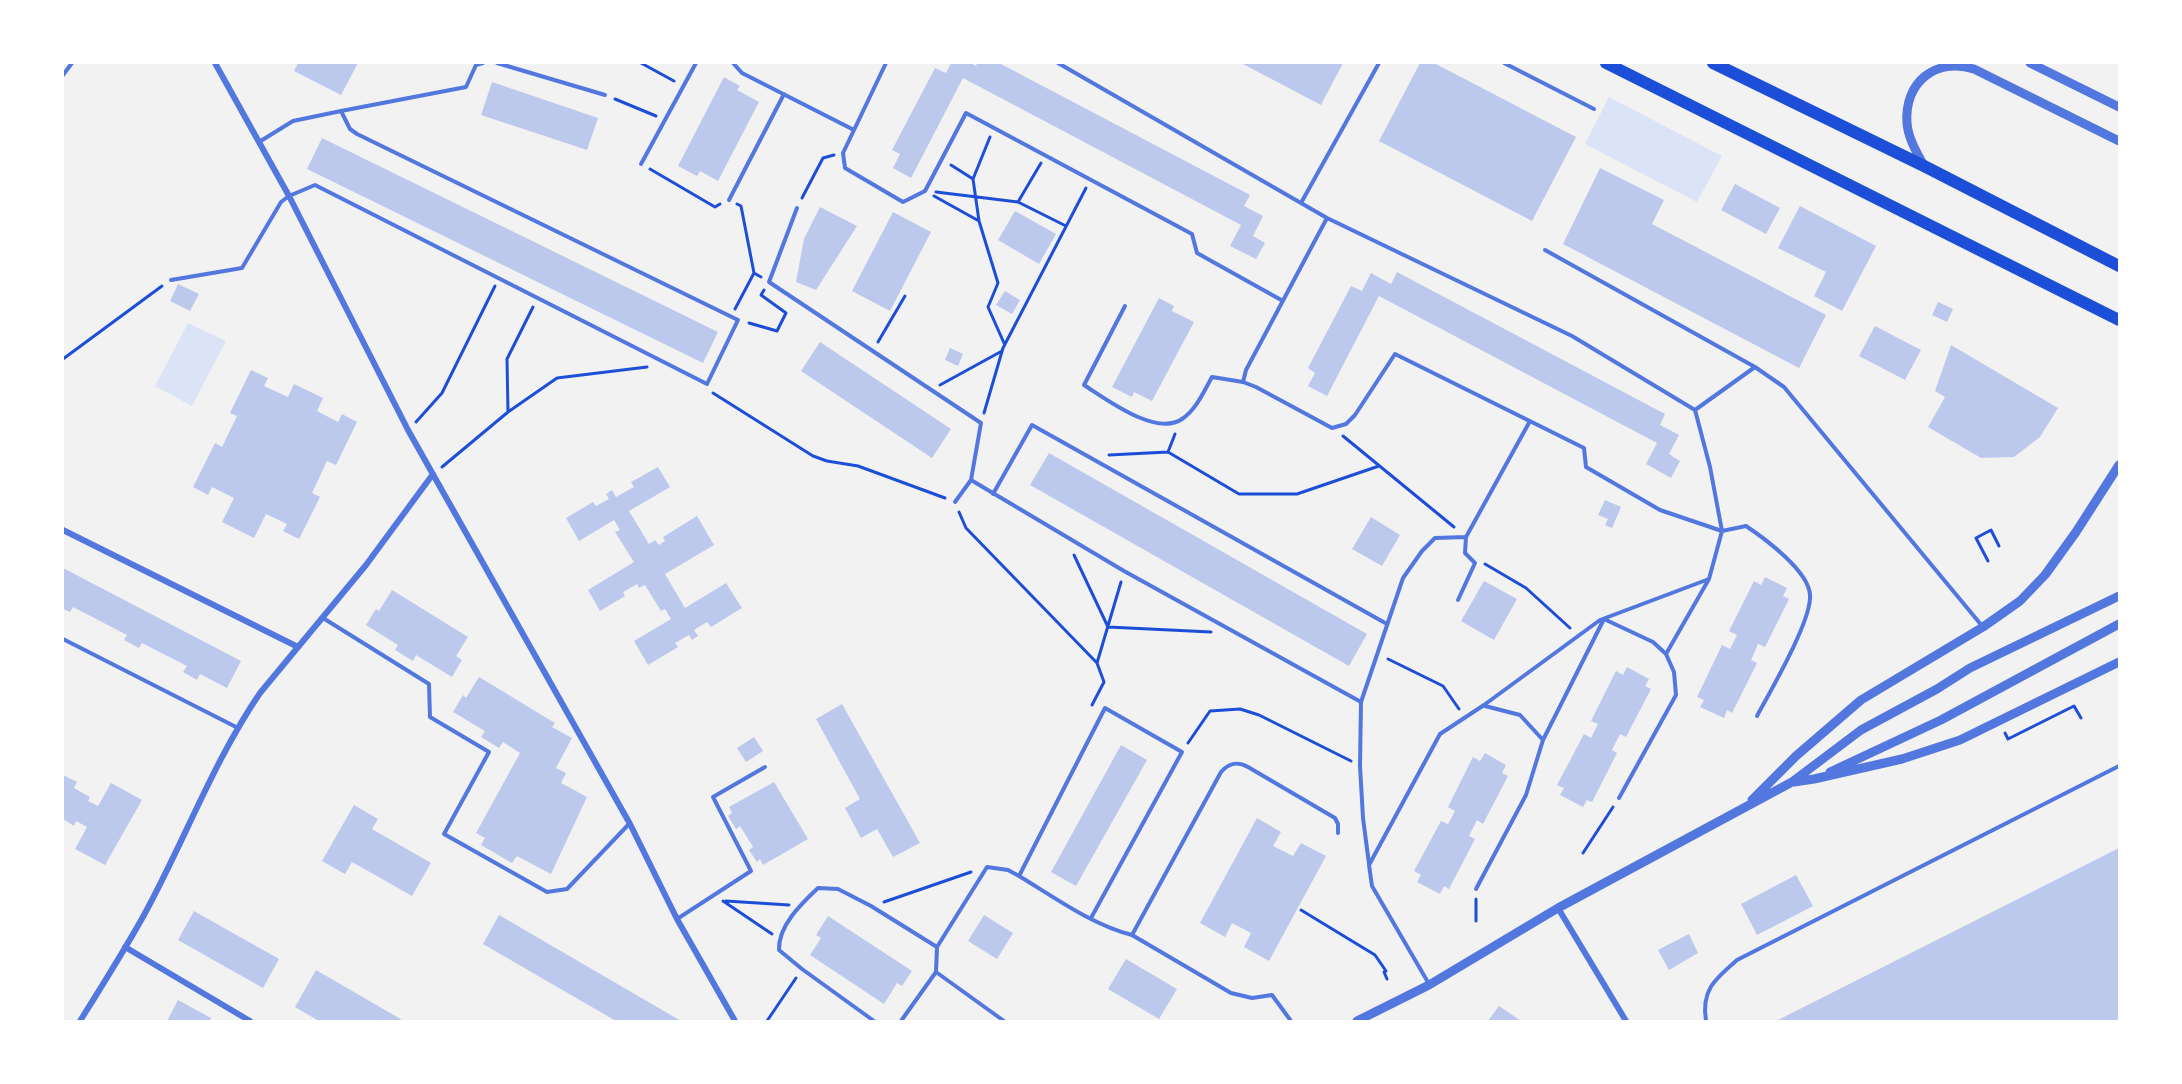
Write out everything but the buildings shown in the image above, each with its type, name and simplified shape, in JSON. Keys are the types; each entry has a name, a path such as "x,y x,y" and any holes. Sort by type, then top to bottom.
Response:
{"main road":[{"path":"1606,63 2119,320"},
{"path":"1713,63 1924,166 2119,266"}],"street":[{"path":"215,63 289,196 408,430 630,824 677,920 735,1021"},
{"path":"2030,63 2119,107"},
{"path":"1924,166 1912,141 1907,123 1911,95 1922,79 1942,67 1953,65 1974,69 2119,141"},
{"path":"2098,309 2119,328"},
{"path":"1745,807 1796,756 1861,700 1983,627 2020,601 2046,575 2119,465"},
{"path":"80,1021 144,915 225,750 260,693 366,565 433,474"},
{"path":"63,531 298,647"},
{"path":"1357,1021 1429,985 1558,908 1792,782 1861,730 1937,689 1970,668 2119,596"},
{"path":"1814,779 1941,720 2119,624"},
{"path":"1792,782 1902,759 1960,740 2119,662"},
{"path":"1558,908 1626,1021"},
{"path":"125,947 249,1021"}],"lane":[{"path":"63,75 72,63"},
{"path":"259,142 293,121 466,87 476,65 483,63"},
{"path":"497,63 605,95"},
{"path":"641,164 696,63"},
{"path":"733,63 742,73 854,130"},
{"path":"886,63 843,153 845,168 903,202 925,191 966,113 1192,234 1197,253 1283,301"},
{"path":"1058,63 1327,218 1572,336 1695,410 1710,467 1722,531 1709,579 1666,654"},
{"path":"1301,203 1379,63"},
{"path":"1504,63 1594,109"},
{"path":"729,200 784,94"},
{"path":"171,279 242,268 281,202 315,185 707,384 738,320 357,134 350,129 341,111"},
{"path":"797,208 769,282 981,423 971,480 955,502"},
{"path":"1243,382 1246,370 1327,218"},
{"path":"1545,250 1755,367 1784,387 1983,627"},
{"path":"1125,306 1084,385 1142,419 1164,424 1181,421 1192,411 1212,376 1256,387 1332,428 1346,424 1355,415 1395,354 1584,448 1586,467 1660,510 1722,531 1746,526 1766,539 1806,580 1810,594 1808,616 1757,716"},
{"path":"1695,410 1755,367"},
{"path":"1458,600 1475,563 1465,553 1466,537 1530,420"},
{"path":"993,494 1032,424 1387,624"},
{"path":"971,480 1124,572 1361,702"},
{"path":"1429,985 1372,886 1363,818 1360,766 1361,702 1402,578 1435,538 1466,537"},
{"path":"1369,865 1440,734 1484,705 1578,635 1604,619 1709,579"},
{"path":"323,618 429,684 430,717 489,752 444,834 547,892 567,889 630,824"},
{"path":"1604,619 1653,642 1666,654 1674,672 1676,694 1619,798"},
{"path":"1476,889 1526,795 1543,740 1604,619"},
{"path":"63,639 238,728"},
{"path":"1484,705 1520,715 1543,740"},
{"path":"1018,876 1105,708 1182,752 1091,918"},
{"path":"1132,935 1221,772 1227,766 1234,763 1242,764 1335,818 1338,832"},
{"path":"1706,1021 1704,1005 1714,980 1737,960 2119,766"},
{"path":"677,920 751,871 713,797 765,767"},
{"path":"901,1021 936,972 937,947 987,867 1008,870 1091,918 1117,931 1132,935 1231,993 1252,998 1272,995 1291,1021"},
{"path":"874,1021 779,950 779,939 799,906 818,888 838,889 871,906 937,947"},
{"path":"936,972 1004,1021"}],"path":[{"path":"641,63 683,86"},
{"path":"605,95 665,120"},
{"path":"993,128 973,179 979,221 998,283 988,307 1005,344"},
{"path":"797,208 823,158 843,153"},
{"path":"1018,202 1045,156"},
{"path":"942,159 973,179"},
{"path":"641,164 715,207 729,200 741,206 754,273 731,317"},
{"path":"981,423 1005,344 1090,180"},
{"path":"925,191 1018,202 1066,226"},
{"path":"925,191 979,221"},
{"path":"738,320 777,331 786,313 761,295 769,282 754,273"},
{"path":"408,430 442,393 499,278"},
{"path":"63,359 171,279"},
{"path":"873,352 905,296"},
{"path":"508,412 507,358 538,298"},
{"path":"931,390 1002,351"},
{"path":"433,474 508,412 557,378 669,364"},
{"path":"707,384 714,395 813,456 858,466 955,502 966,528 1097,663 1104,682"},
{"path":"1168,452 1181,421"},
{"path":"1089,457 1168,452 1239,494 1297,494 1379,466"},
{"path":"1988,561 1976,538 1991,530 1999,546"},
{"path":"1066,537 1108,627"},
{"path":"1097,663 1124,572"},
{"path":"1108,627 1234,633"},
{"path":"1377,653 1443,686 1465,718"},
{"path":"2005,732 2008,739 2074,706 2081,718"},
{"path":"1182,752 1210,711 1240,709 1259,716 1360,766"},
{"path":"1583,853 1619,798"},
{"path":"871,906 987,867"},
{"path":"1476,889 1476,921"},
{"path":"719,892 723,900 779,939"},
{"path":"723,900 799,906"},
{"path":"1301,910 1374,955 1385,971 1387,979"},
{"path":"767,1021 802,969"}],"shaded area":[{"path":"1609,97 1722,156 1697,202 1585,144"},
{"path":"188,323 226,341 192,406 155,386"}]}
